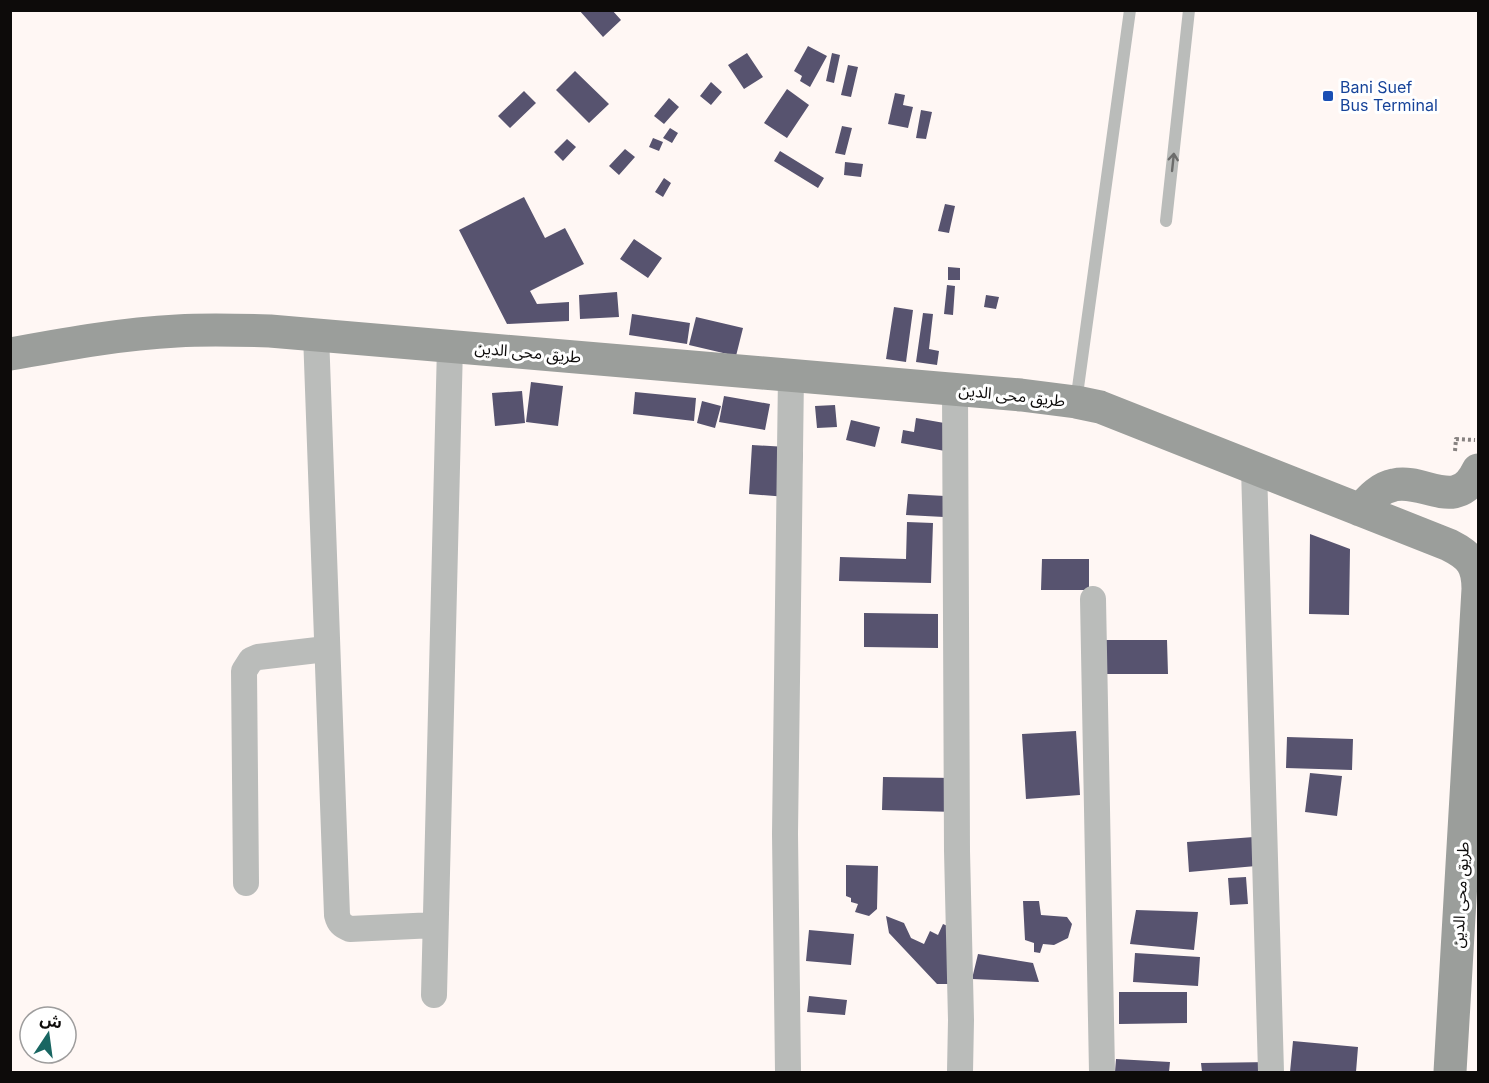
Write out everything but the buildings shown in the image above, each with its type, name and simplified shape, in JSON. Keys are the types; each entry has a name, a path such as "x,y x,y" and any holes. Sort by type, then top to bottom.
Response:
{"street":[{"name":"طريق محى الدين","path":"10,354 87,340 178,331 224,330 315,334 955,389 1076,402 1100,407 1462,551 1472,561 1478,575 1478,601 1450,1072"},
{"path":"315,334 337,915 343,927 350,929 435,925"},
{"path":"434,995 450,346"},
{"path":"788,1072 785,834 791,375"},
{"path":"955,389 960,1072"},
{"path":"1254,468 1271,1072"},
{"path":"1360,510 1384,488 1396,484 1408,484 1440,492 1453,492 1465,488 1479,470"},
{"path":"1093,599 1102,1072"},
{"path":"246,883 244,671 251,660 258,657 326,649"}],"lane":[{"path":"1076,402 1130,10"},
{"path":"1166,220 1189,10"}],"path":[{"path":"1456,439 1479,441"}],"place":[{"name":"Bani Suef Bus Terminal","path":"1328,96"}]}
